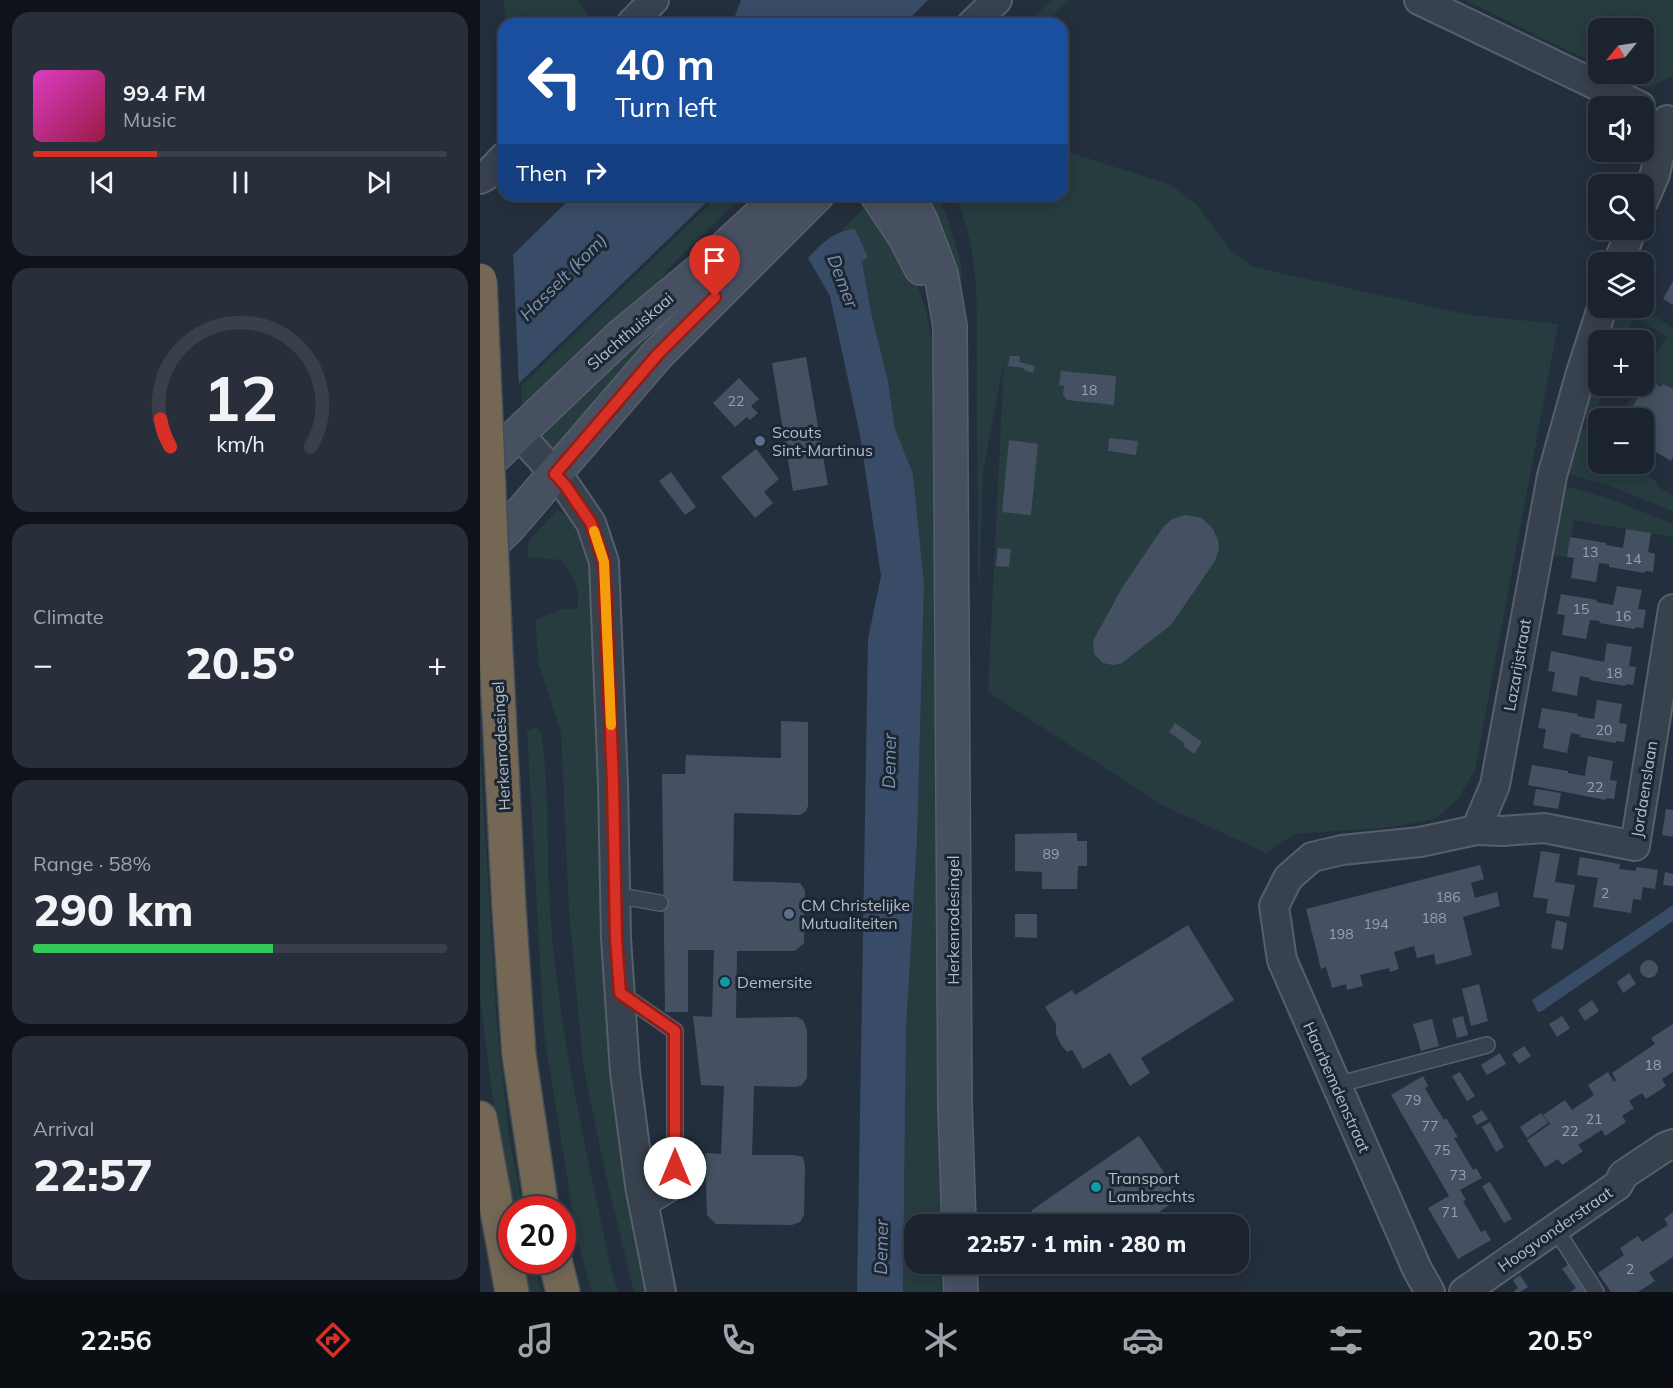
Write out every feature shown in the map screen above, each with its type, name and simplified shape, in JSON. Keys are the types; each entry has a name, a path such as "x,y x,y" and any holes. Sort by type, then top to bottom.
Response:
{"highway":[{"name":"Herkenrodesingel","path":"480,280 509,908 519,1055 540,1196"},
{"path":"480,1118 512,1292"},
{"path":"558,1274 563,1292"}],"street":[{"path":"637,18 654,0"},
{"path":"978,18 997,0"},
{"path":"1419,0 1619,96"},
{"path":"1654,176 1661,115"},
{"path":"480,179 498,163"},
{"name":"Slachthuiskaai","path":"480,470 621,335 703,268 776,201"},
{"name":"Slachthuiskaai","path":"480,555 508,528 658,354 812,201"},
{"name":"Herkenrodesingel","path":"881,201 905,237 921,268 934,306 949,365"},
{"name":"Herkenrodesingel","path":"910,201 921,220 941,274 950,326 954,1094 959,1214"},
{"name":"Lazarijstraat","path":"1476,830 1496,785 1552,476 1599,318"},
{"path":"518,433 565,485 591,523 604,562 615,895 625,1072 644,1210 661,1292"},
{"name":"Jordaenslaan","path":"1476,830 1544,828 1635,846 1673,609"},
{"name":"Haarbemdenstraat","path":"1430,1292 1417,1269 1282,960 1274,906 1288,878 1312,857 1342,850 1420,842 1476,830"},
{"name":"Hoogvonderstraat","path":"1464,1292 1618,1185 1623,1175 1673,1144"},
{"path":"961,1274 962,1292"}],"lane":[{"path":"615,895 660,903"},
{"path":"620,993 675,1031 675,1191 644,1210"},
{"path":"1336,1085 1487,1045"},
{"path":"1555,1228 1596,1292"}],"green space":[{"path":"504,0 578,0 590,17 590,18 505,18"},
{"path":"1052,0 1069,0 1051,18 1032,18"},
{"path":"1465,0 1673,0 1673,76 1646,89 1636,84 1654,84 1654,18 1588,18 1588,61"},
{"path":"1068,152 1171,185 1197,205 1231,251 1253,267 1470,315 1558,324 1475,770 1457,800 1435,819 1392,827 1294,834 1266,853 1162,805 988,692 1004,360 983,472 979,602 976,291 970,240 956,201 1068,201"},
{"path":"713,201 737,201 667,270 649,305 523,416 521,386"},
{"path":"924,201 940,201 961,264 965,373"},
{"path":"868,204 911,268 926,310 932,345 949,1214 904,1214 904,1274 950,1274 951,1292 903,1292 906,1029 917,841 924,584 913,474 895,429 888,381 871,312 862,262 868,257 855,229 842,230"},
{"path":"676,304 686,314 555,458 529,433"},
{"path":"1654,316 1673,328 1673,389 1664,384 1661,387 1654,383 1654,359 1667,336 1635,318"},
{"path":"1606,318 1635,318 1628,330 1602,330"},
{"path":"1588,387 1588,396 1601,396 1598,408 1588,408 1588,415 1577,411"},
{"path":"1633,396 1639,396 1632,408 1625,408"},
{"path":"1573,426 1588,430 1588,474 1645,474 1658,482 1657,486 1673,496 1673,511 1615,488 1567,473"},
{"path":"1563,485 1614,500 1673,524 1673,537 1574,520 1567,557 1547,554"},
{"path":"557,510 571,517 590,547 606,1011 629,1188 652,1292 634,1292 606,1176 583,1064 569,910 561,732 539,665 535,620 562,609 577,609 578,595 572,578 561,560 527,557 529,541"},
{"path":"536,727 541,732 547,798 550,909 559,1000 583,1135 611,1269 618,1292 592,1292 577,1239 576,1196 570,1196 544,1033 527,731"},
{"path":"480,750 497,1027 509,1136 521,1196 509,1196 498,1140 480,997"},
{"path":"525,1274 537,1274 541,1292 528,1292"}],"water":[{"path":"741,0 928,0 910,18 734,18"},
{"name":"Hasselt (kom)","path":"568,201 708,201 480,421 480,287"},
{"name":"Demer","path":"855,229 868,257 862,262 871,312 888,381 895,429 913,474 924,584 917,841 906,1029 903,1292 857,1292 868,639 881,576 860,435 830,296 808,258 835,235"},
{"path":"1673,905 1673,921 1538,1012 1532,1000"}],"pier":[{"path":"513,251 519,387 482,423 480,283"}],"building":[{"path":"1673,281 1673,305 1663,299"},
{"path":"1010,356 1020,356 1019,362 1035,366 1033,373 1024,368 1008,366"},
{"path":"806,357 828,485 793,491 772,363"},
{"path":"1061,371 1116,376 1114,405 1067,400 1063,394 1064,386 1059,385"},
{"path":"739,378 759,399 751,406 758,413 750,420 747,417 735,427 713,403"},
{"path":"1654,383 1661,387 1663,384 1673,389 1673,457 1671,461 1654,451 1654,408 1632,408 1639,396 1654,396"},
{"path":"1109,438 1138,441 1136,455 1108,451"},
{"path":"1009,440 1038,444 1031,515 1002,512"},
{"path":"756,449 779,479 764,492 773,503 755,518 721,477"},
{"path":"671,472 696,507 685,515 659,481"},
{"path":"1185,515 1202,518 1213,529 1219,549 1215,561 1171,625 1122,663 1113,665 1103,663 1094,654 1093,641 1122,588 1163,527 1172,519"},
{"path":"1626,529 1651,533 1648,552 1655,554 1653,572 1645,571 1645,573 1609,567 1609,564 1599,563 1596,582 1571,578 1574,558 1567,557 1570,537 1623,548"},
{"path":"998,548 1011,549 1009,567 996,566"},
{"path":"1617,586 1642,590 1638,609 1646,610 1643,628 1635,627 1635,629 1590,620 1586,639 1562,635 1565,615 1557,614 1561,594 1613,605"},
{"path":"1607,643 1632,647 1629,666 1636,667 1633,685 1626,684 1625,686 1580,676 1577,696 1552,691 1555,672 1548,671 1551,651 1604,662"},
{"path":"1597,700 1622,704 1619,723 1627,724 1624,742 1616,741 1616,743 1580,737 1580,735 1571,733 1567,753 1543,748 1546,729 1538,728 1542,708 1594,719"},
{"name":"Demersite","path":"781,721 808,722 808,806 806,811 800,815 734,813 733,881 800,883 805,890 804,943 795,951 737,951 736,1018 797,1017 803,1020 807,1030 807,1078 802,1085 795,1087 754,1086 752,1155 803,1157 805,1167 804,1215 800,1222 792,1225 716,1224 707,1215 705,1153 721,1154 724,1086 701,1085 693,1016 712,1017 714,950 688,950 688,1012 665,1012 662,774 685,774 686,755 781,758"},
{"path":"1175,723 1202,742 1194,754 1169,732"},
{"path":"1588,756 1613,761 1610,780 1617,781 1614,799 1606,798 1606,800 1528,785 1532,765 1585,776"},
{"path":"1536,789 1561,793 1558,809 1533,805"},
{"path":"1666,809 1673,810 1673,837 1662,835"},
{"path":"1077,833 1077,841 1087,841 1087,866 1078,866 1077,889 1042,889 1042,872 1015,871 1015,834"},
{"path":"1541,851 1560,854 1555,882 1575,885 1569,917 1546,913 1548,899 1533,897"},
{"path":"1580,857 1620,864 1619,869 1636,871 1636,867 1658,870 1655,889 1643,887 1641,900 1633,899 1631,913 1593,907 1598,878 1577,875"},
{"path":"1480,865 1484,879 1471,883 1475,898 1497,892 1500,906 1463,917 1472,955 1436,965 1434,954 1417,958 1414,946 1394,952 1399,969 1390,972 1389,968 1360,975 1363,986 1347,990 1346,984 1332,988 1326,967 1321,969 1306,909"},
{"path":"1665,872 1673,874 1673,886 1663,885"},
{"path":"1015,914 1037,914 1037,938 1015,937"},
{"path":"1556,920 1567,923 1563,950 1551,948"},
{"path":"1188,925 1234,1000 1141,1058 1150,1073 1130,1086 1110,1053 1083,1069 1072,1050 1067,1052 1061,1045 1056,1034 1056,1024 1045,1007 1072,990 1075,995"},
{"path":"1649,960 1655,963 1658,969 1655,975 1649,978 1643,975 1640,969 1643,963"},
{"path":"1629,973 1636,984 1623,993 1617,982"},
{"path":"1479,984 1488,1021 1471,1026 1462,989"},
{"path":"1592,1000 1599,1011 1585,1021 1578,1010"},
{"path":"1463,1016 1468,1035 1457,1038 1452,1019"},
{"path":"1562,1016 1570,1028 1557,1037 1549,1024"},
{"path":"1432,1019 1439,1046 1421,1051 1413,1024"},
{"path":"1673,1024 1673,1072 1662,1079 1666,1086 1646,1099 1642,1093 1629,1101 1634,1108 1622,1116 1626,1122 1605,1136 1602,1130 1578,1145 1583,1151 1562,1165 1558,1159 1545,1167 1527,1140 1550,1124 1543,1115 1565,1100 1572,1110 1594,1095 1588,1085 1608,1072 1614,1082 1616,1080 1612,1073 1655,1044 1651,1038"},
{"path":"1524,1046 1531,1056 1519,1064 1512,1054"},
{"path":"1500,1053 1506,1064 1487,1075 1481,1065"},
{"path":"1460,1072 1475,1096 1467,1101 1452,1076"},
{"path":"1423,1076 1428,1086 1425,1088 1434,1104 1458,1137 1454,1138 1473,1170 1476,1168 1482,1178 1460,1190 1466,1200 1463,1201 1481,1232 1485,1230 1491,1240 1458,1259 1428,1208 1449,1196 1391,1095"},
{"path":"1482,1110 1488,1119 1477,1125 1472,1116"},
{"path":"1541,1113 1548,1123 1527,1138 1520,1127"},
{"path":"1490,1122 1504,1147 1496,1152 1482,1127"},
{"name":"Transport Lambrechts","path":"1139,1136 1181,1197 1156,1214 1030,1214 1032,1210"},
{"path":"1490,1182 1512,1219 1504,1223 1482,1186"},
{"path":"1673,1212 1673,1257 1649,1273 1655,1281 1638,1292 1611,1292 1598,1273 1624,1255 1620,1248 1638,1236 1642,1242 1668,1225 1664,1219"},
{"path":"1570,1263 1589,1292 1570,1292 1576,1288 1562,1269"},
{"path":"1520,1275 1528,1287 1520,1292 1513,1292 1518,1288 1513,1280"}],"slow traffic":[{"path":"594,531 604,562 611,725"}],"place":[{"name":"Scouts Sint-Martinus","path":"760,441"},
{"name":"CM Christelijke Mutualiteiten","path":"789,914"},
{"name":"Demersite","path":"725,982"},
{"name":"Transport Lambrechts","path":"1096,1187"}],"route":[{"path":"675,1168 675,1031 620,993 616,938 613,784 604,562 591,523 555,474 658,354 715,297"}]}
